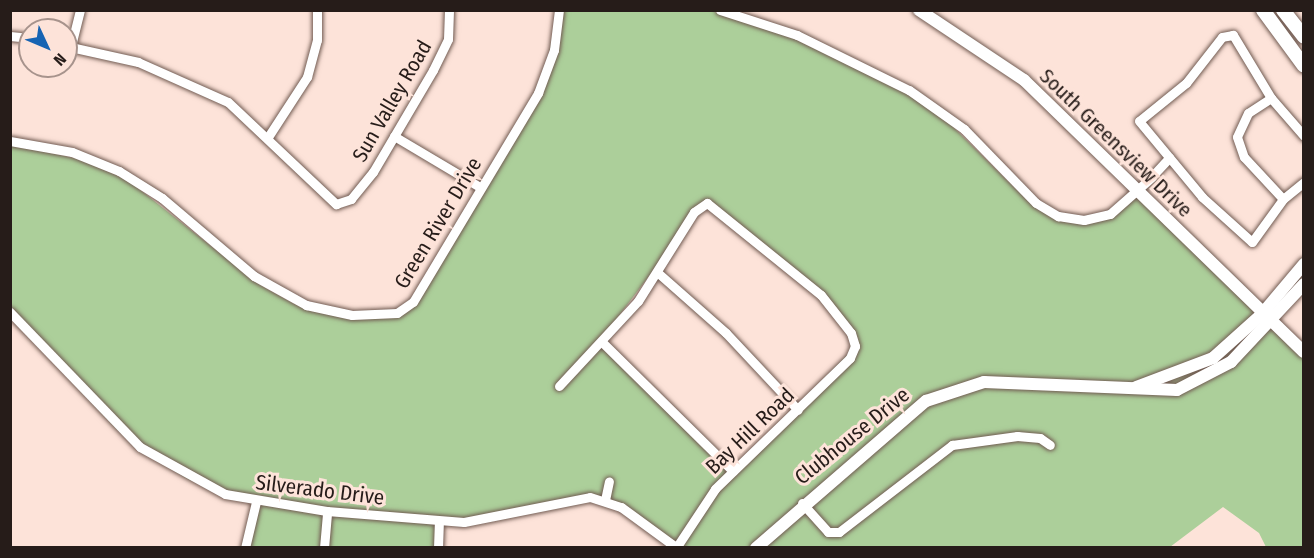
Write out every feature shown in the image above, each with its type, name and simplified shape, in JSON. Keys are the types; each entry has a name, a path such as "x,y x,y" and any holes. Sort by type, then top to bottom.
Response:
{"main road":[{"path":"1263,10 1304,66"},
{"path":"1283,10 1304,38"}],"street":[{"path":"78,48 138,62 222,99 268,137 307,77 317,40 317,10"},
{"name":"Sun Valley Road","path":"268,137 336,204 347,201 394,136 444,51 449,10"},
{"name":"Green River Drive","path":"10,141 55,147 105,164 153,191 279,291 321,310 352,315 393,314 409,306 543,82 559,10"},
{"path":"720,10 797,35 914,93 964,129 1048,211 1073,219 1100,217 1140,192 1169,158"},
{"name":"South Greensview Drive","path":"920,10 1024,80 1140,192 1266,320 1304,352"},
{"path":"1304,136 1271,98 1233,35 1222,37 1186,83 1139,121 1169,158 1252,242 1283,199 1304,182"},
{"path":"1271,98 1248,113 1237,137 1244,158 1283,199"},
{"path":"394,136 480,187"},
{"name":"Bay Hill Road","path":"657,272 694,212 707,203 820,295 855,346 798,410 733,471 700,508 677,547"},
{"name":"Clubhouse Drive","path":"1266,320 1304,264"},
{"path":"559,386 602,342 657,272 726,333 798,410"},
{"name":"Clubhouse Drive","path":"756,548 802,503 907,414 953,388 1014,381 1132,388 1213,358 1266,320 1304,284"},
{"name":"Silverado Drive","path":"10,312 140,447 212,488 256,502 439,522 508,516 571,499 605,500"},
{"path":"602,342 733,471"},
{"path":"802,503 828,532 839,532 952,445 1017,436 1050,445"},
{"path":"609,480 605,500 677,547"},
{"path":"246,548 256,502"},
{"path":"324,548 327,511"},
{"path":"438,548 439,522"}],"green space":[{"path":"556,11 711,11 779,32 900,88 948,122 1032,205 1052,217 1097,219 1135,191 1303,352 1303,547 1266,547 1259,533 1223,507 1170,547 676,547 601,499 504,517 439,521 437,547 241,547 253,502 189,480 150,457 117,430 11,318 11,144 82,160 129,181 260,285 294,304 343,316 405,308 526,111 548,60","holes":["702,206 713,209 820,297 850,339 850,352 730,471 599,342"]}]}
